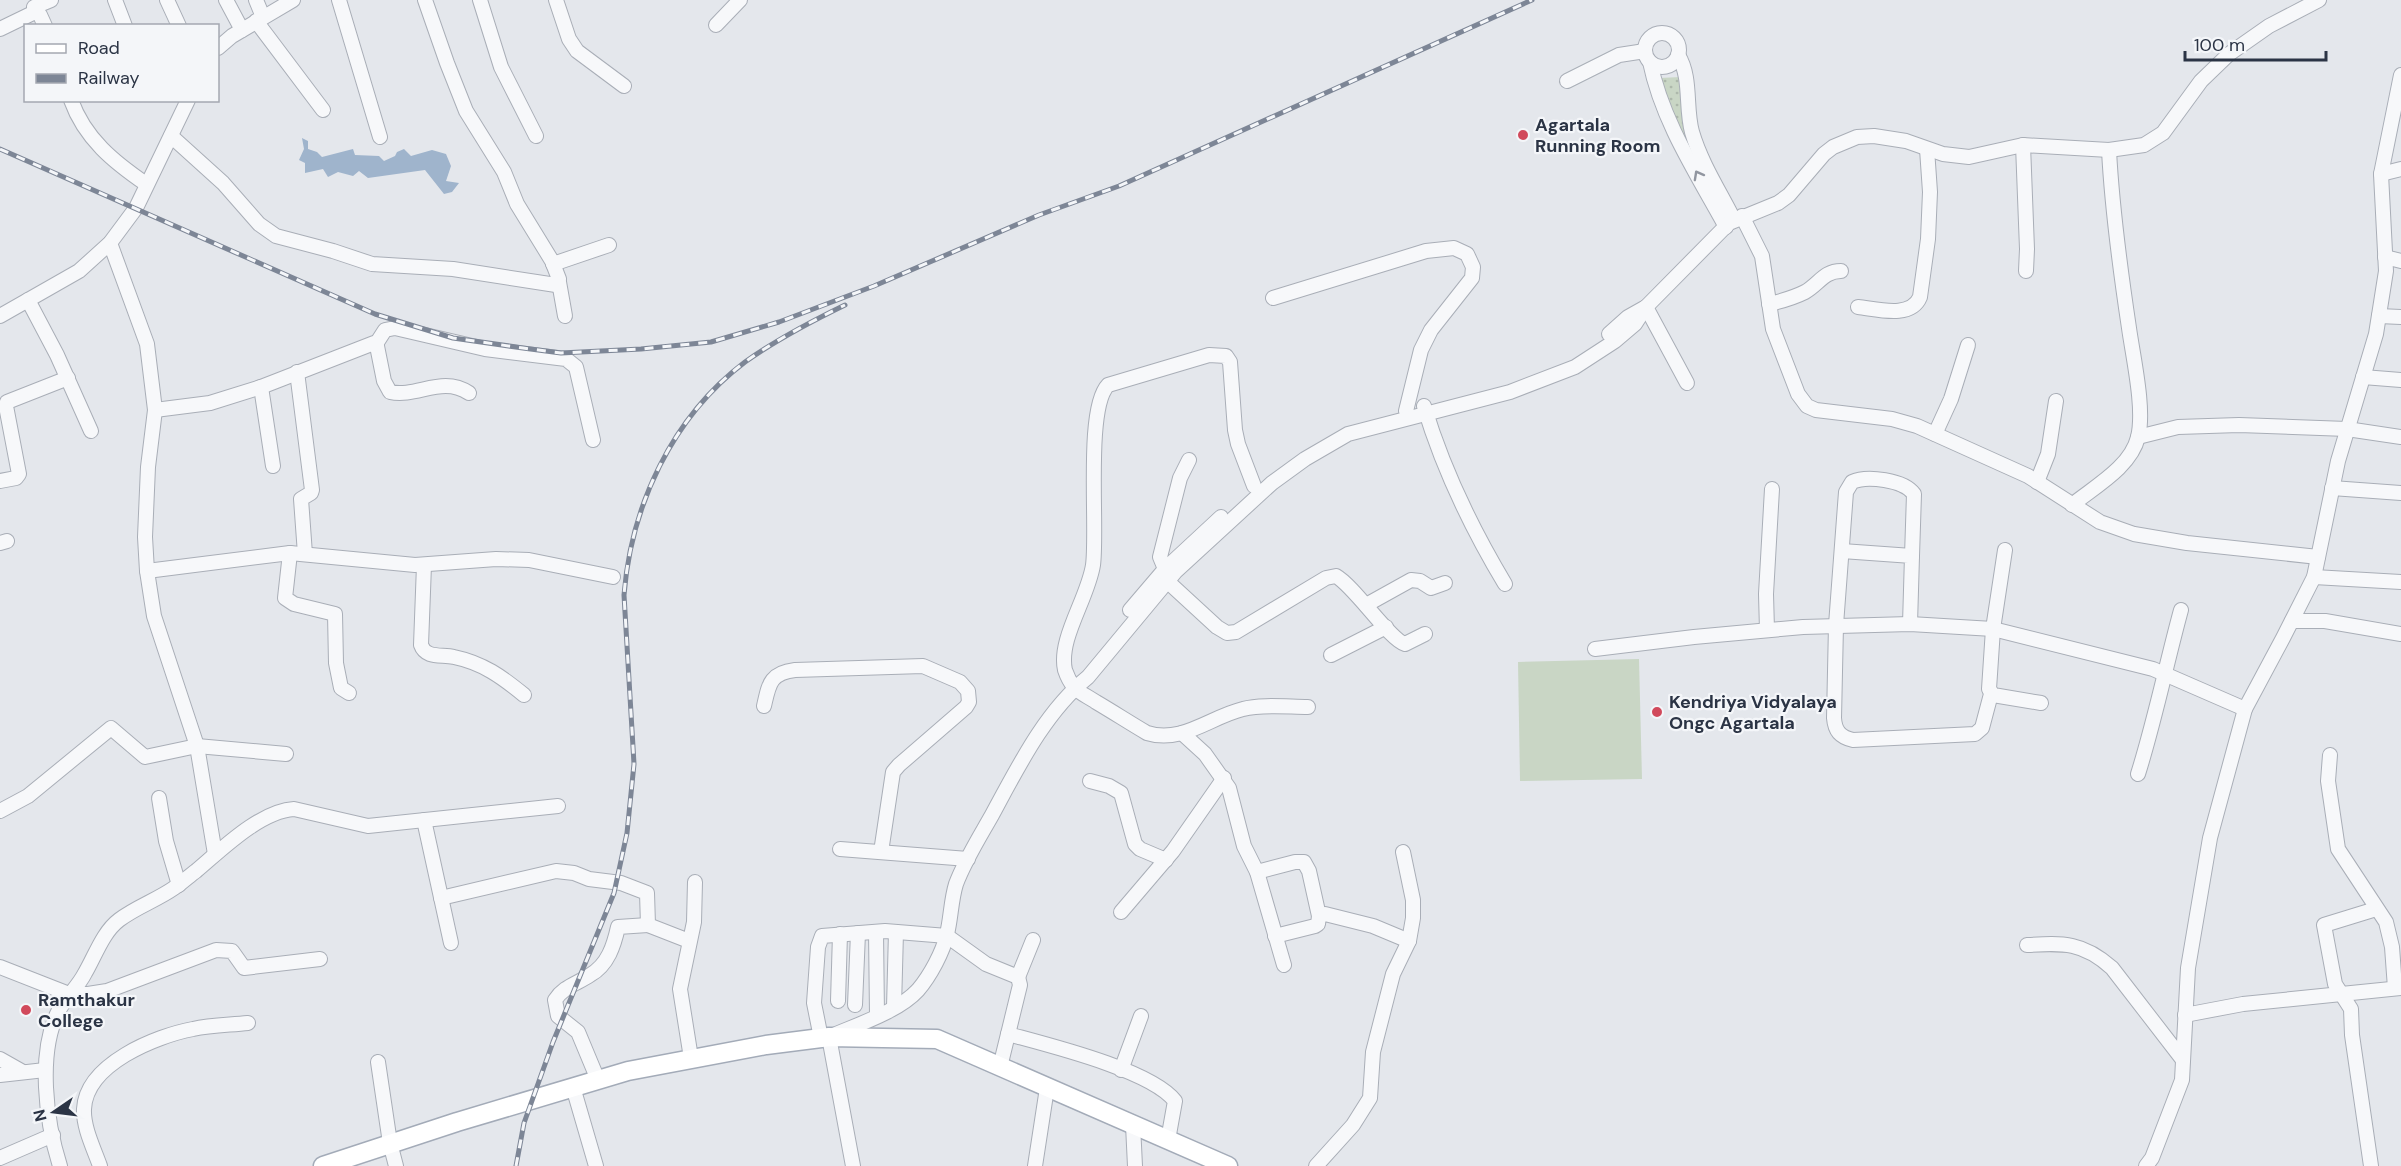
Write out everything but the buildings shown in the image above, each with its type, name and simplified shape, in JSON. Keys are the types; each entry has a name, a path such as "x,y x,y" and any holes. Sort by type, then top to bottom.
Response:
{"main road":[{"path":"323,1166 345,1162 390,1143 598,1080 691,1058 794,1040 825,1037 937,1040 1227,1166"}],"street":[{"path":"0,29 34,7 51,0"},
{"path":"115,0 124,24"},
{"path":"167,0 178,24"},
{"path":"226,0 242,30"},
{"path":"256,0 260,19 323,110"},
{"path":"219,47 242,30 293,0"},
{"path":"339,0 380,137"},
{"path":"425,0 466,111 497,160 521,211 553,264 565,316"},
{"path":"480,0 501,67 536,136"},
{"path":"556,0 569,39 577,51 624,86"},
{"path":"716,25 740,0"},
{"path":"825,1037 894,1007 916,992 924,982 947,936 955,888 968,859 1032,744 1075,688 1089,677 1169,572 1254,486 1269,480 1342,437 1426,410 1521,389 1575,367 1615,341 1635,324 1646,307 1734,221 1765,209 1789,195 1824,154 1845,141 1874,136 1906,141 1927,149 1969,157 2023,144 2109,150 2144,144 2163,133 2201,81 2229,54 2269,26 2319,0"},
{"path":"34,7 44,24"},
{"path":"1734,221 1693,135 1686,76 1678,55 1676,40 1667,33 1656,34 1648,40 1647,56 1657,91 1671,124 1734,221 1762,256 1773,329 1798,394 1807,406 1816,410 1892,419 1917,426 2037,482 2100,522 2134,534 2187,543 2318,557"},
{"path":"1567,81 1619,55 1647,56 1660,67 1675,60 1678,55"},
{"path":"2146,1166 2152,1158 2182,1080 2188,968 2210,838 2245,709 2314,577 2332,488 2379,316 2386,271 2381,174 2401,75"},
{"path":"72,102 86,130 102,151 113,162 146,184"},
{"path":"0,316 79,271 110,243 136,208 187,102"},
{"path":"171,136 229,189 259,224 276,236 372,264 453,269 554,285 559,282"},
{"path":"2023,144 2026,271"},
{"path":"1858,307 1906,310 1917,304 1928,239 1927,149"},
{"path":"2072,505 2120,466 2130,454 2138,437 2136,375 2112,206 2109,150"},
{"path":"2381,174 2401,169"},
{"path":"110,243 147,344 155,410 148,467 145,537 147,571 154,616 197,746 215,854"},
{"path":"553,264 609,245"},
{"path":"1273,298 1426,251 1454,248 1467,254 1473,267 1472,278 1431,330 1421,350 1406,411"},
{"path":"2385,256 2401,261"},
{"path":"1769,304 1795,297 1808,290 1826,274 1841,271"},
{"path":"28,300 68,378 91,431"},
{"path":"1646,307 1687,383"},
{"path":"2379,316 2401,317"},
{"path":"469,393 461,387 446,385 390,392 384,381 376,344 385,330 395,328 485,349 566,359 576,367 593,440"},
{"path":"155,410 210,402 261,387 376,344"},
{"path":"1935,434 1951,399 1968,345"},
{"path":"1254,486 1238,444 1230,363 1226,356 1209,355 1118,381 1102,390 1095,452 1093,565 1081,606 1067,639 1064,655 1065,670 1075,688 1147,734 1167,737 1244,708 1308,706"},
{"path":"297,372 312,490 301,499 304,554"},
{"path":"2363,376 2401,380"},
{"path":"0,481 16,478 19,474 7,402 68,378"},
{"path":"261,387 273,466"},
{"path":"2037,482 2048,454 2056,401"},
{"path":"1169,572 1269,480 1332,432 1353,424 1406,411 1426,410"},
{"path":"1426,410 1446,467 1472,526 1505,584"},
{"path":"2138,437 2178,427 2239,425 2347,429 2401,437"},
{"path":"1189,460 1180,478 1160,557 1169,572 1217,627 1227,633 1236,632 1331,576 1341,578 1401,643 1409,642 1425,634"},
{"path":"1910,624 1914,494 1911,490 1898,484 1864,478 1852,482 1848,486 1836,625 1834,718 1837,732 1844,738 1852,740 1975,734 1983,728 1991,694 1989,688 1993,629 2005,550"},
{"path":"2332,488 2401,493"},
{"path":"1767,630 1767,554 1772,489"},
{"path":"1842,550 1912,556"},
{"path":"147,571 290,553 347,560 424,565 496,559 529,560 613,577"},
{"path":"290,553 285,598 294,604 335,614 338,675 341,688 349,693"},
{"path":"424,565 421,627 423,650 430,654 452,656 487,667 524,695"},
{"path":"2314,577 2401,582"},
{"path":"1366,605 1411,580 1420,581 1431,588 1445,583"},
{"path":"2138,774 2154,726 2164,674 2181,610"},
{"path":"2292,621 2325,621 2401,634"},
{"path":"1595,649 1767,630 1836,625 1910,624 1993,629 2164,674 2245,709"},
{"path":"1330,655 1386,627"},
{"path":"764,706 772,679 780,673 795,670 923,666 960,682 968,691 969,702 966,707 898,765 893,772 881,852"},
{"path":"1991,694 2041,703"},
{"path":"0,811 28,796 82,754 110,728 115,729 144,757 197,746 286,754"},
{"path":"1182,733 1205,754 1224,778 1233,797 1244,846 1257,872 1284,965"},
{"path":"2185,1016 2243,1004 2342,996 2398,988 2386,922 2337,849 2328,781 2330,755"},
{"path":"1121,912 1166,860 1224,778"},
{"path":"1090,781 1110,786 1121,793 1135,844 1140,849 1166,860"},
{"path":"159,798 166,842 178,885"},
{"path":"60,1166 53,1136 45,1070 49,1035 59,1010 69,994 79,984 115,924 178,885 215,854 267,816 286,810 294,809 368,826 558,806"},
{"path":"424,820 451,943"},
{"path":"840,849 968,859"},
{"path":"1316,1166 1353,1125 1370,1098 1373,1052 1393,974 1408,941 1413,918 1413,900 1403,852"},
{"path":"1257,872 1295,862 1304,862 1309,871 1319,916 1318,924 1275,936"},
{"path":"441,898 556,872 569,872 581,874 589,879 621,883 647,893 648,925"},
{"path":"691,1058 680,993 695,911 695,882"},
{"path":"2371,1166 2352,1035 2351,1009 2335,984 2324,925 2376,909"},
{"path":"1319,916 1327,914 1361,922 1408,941"},
{"path":"598,1080 578,1032 558,1016 555,1000 561,992 602,966 610,954 618,927 648,925 689,941"},
{"path":"853,1166 825,1037 814,1003 820,939 825,935 876,932 947,936 986,964 1018,976"},
{"path":"873,1017 876,932"},
{"path":"894,1007 896,932"},
{"path":"855,1005 858,933"},
{"path":"838,1001 840,934"},
{"path":"1000,1067 1020,986 1018,976 1033,940"},
{"path":"2027,945 2060,944 2089,950 2100,958 2112,968 2183,1060"},
{"path":"0,967 69,994 107,991 216,950 232,951 244,968 320,959"},
{"path":"814,1003 838,1001 855,1005 873,1017"},
{"path":"1120,1070 1141,1016"},
{"path":"100,1166 85,1121 84,1107 88,1094 105,1069 140,1046 177,1033 194,1028 248,1023"},
{"path":"1008,1034 1073,1053 1159,1086 1166,1094 1174,1098 1168,1140"},
{"path":"0,1059 23,1072"},
{"path":"378,1062 390,1143 396,1166"},
{"path":"0,1075 45,1070"},
{"path":"573,1087 596,1166"},
{"path":"1035,1166 1047,1088"},
{"path":"1133,1125 1135,1166"},
{"path":"0,1158 53,1136"}],"green space":[{"path":"1681,77 1682,115 1687,133 1727,213 1681,134 1659,78"},
{"path":"1639,659 1642,779 1520,781 1518,662"}],"water":[{"path":"302,138 308,141 308,149 317,152 322,157 353,149 355,155 379,156 384,161 404,149 411,156 432,150 446,154 451,166 446,181 459,183 452,192 444,194 425,170 368,178 359,171 353,176 338,172 328,177 323,169 305,173 305,163 299,160 304,149"}],"railway":[{"path":"0,149 375,314 453,338 561,353 641,349 711,342 779,322 874,286 1039,215 1119,186 1532,0"},
{"path":"516,1166 524,1123 553,1042 614,893 627,833 634,764 624,595 628,562 646,497 676,436 719,384 769,346 845,305"}],"place":[{"name":"Agartala Running Room","path":"1523,135"},
{"name":"Kendriya Vidyalaya Ongc Agartala","path":"1657,712"},
{"name":"Ramthakur College","path":"26,1010"}]}
